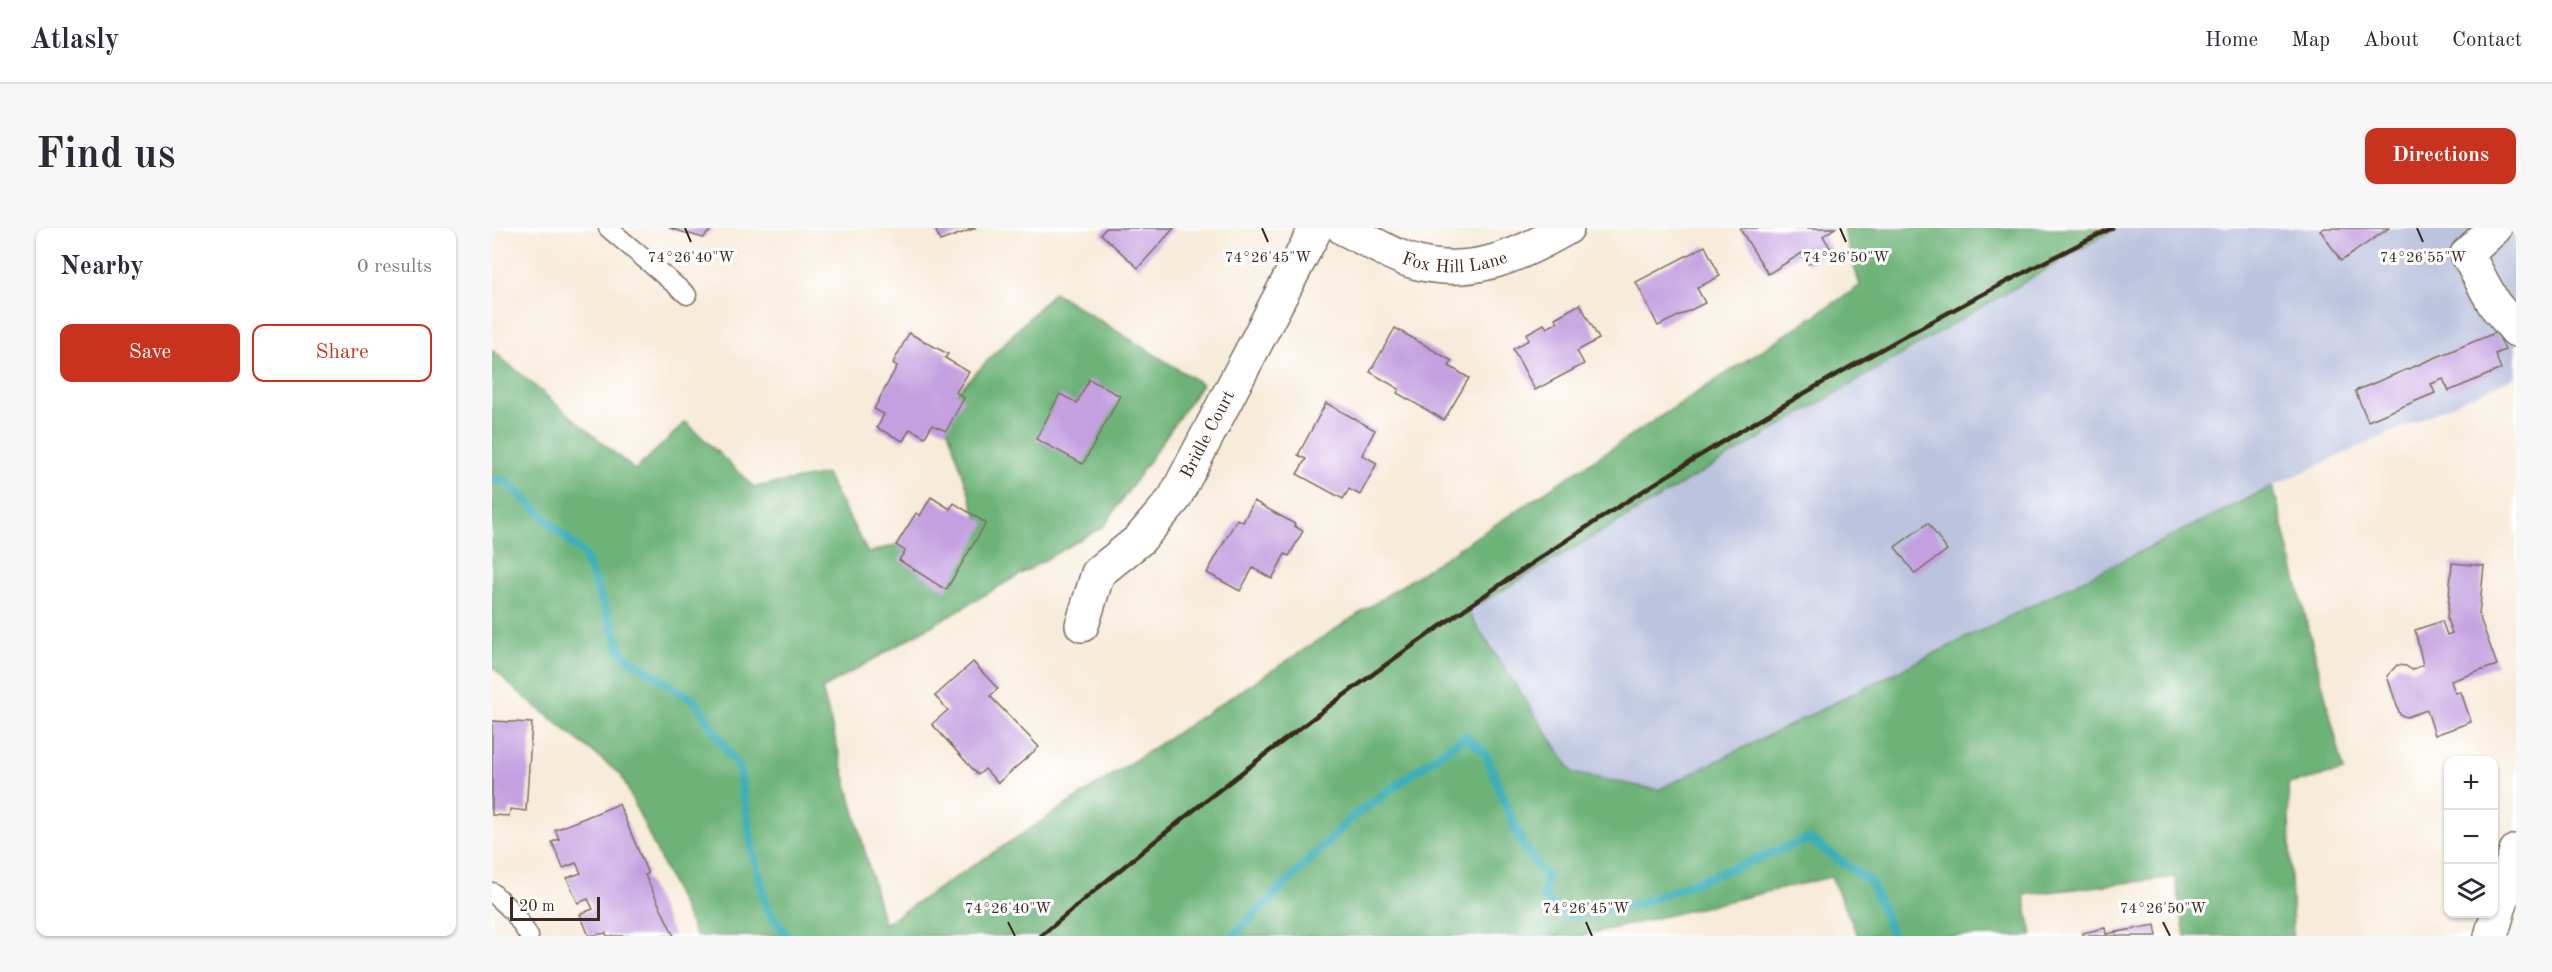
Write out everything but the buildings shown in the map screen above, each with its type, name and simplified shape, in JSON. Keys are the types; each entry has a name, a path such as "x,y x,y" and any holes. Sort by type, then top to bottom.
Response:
{"street":[{"name":"Bridle Court","path":"1082,625 1098,573 1139,540 1174,499 1316,228"},
{"name":"Fox Hill Lane","path":"1343,228 1417,263 1454,269 1494,264 1567,228"},
{"path":"2495,228 2467,254 2494,304 2516,330"},
{"path":"2491,936 2516,851"}],"lane":[{"path":"608,228 687,295"},
{"path":"492,892 514,913 529,936"}],"shaded area":[{"path":"2116,228 2516,228 2516,376 2273,486 1658,790 1573,773 1467,611"}],"green space":[{"path":"1843,228 2116,228 1467,611 1573,773 1658,790 2273,486 2344,771 2288,784 2293,936 2185,936 2175,877 2024,895 2032,936 1858,936 1831,877 1581,936 696,936 621,775 511,686 492,666 492,350 635,470 686,422 754,487 826,474 868,553 978,520 941,409 1054,292 1202,384 1104,526 822,689 884,924 1860,286"}],"waterway":[{"path":"492,480 506,481 584,555 623,655 696,702 739,769 753,852 767,908 787,936"},
{"path":"1233,936 1355,815 1465,736 1485,753 1521,842 1547,879 1543,898 1568,916 1638,904 1809,839 1871,882 1893,936"}],"railway":[{"path":"1041,936 1165,833 1292,734 1422,639 1555,548 1690,462 1828,379 1969,301 2112,228"}]}
